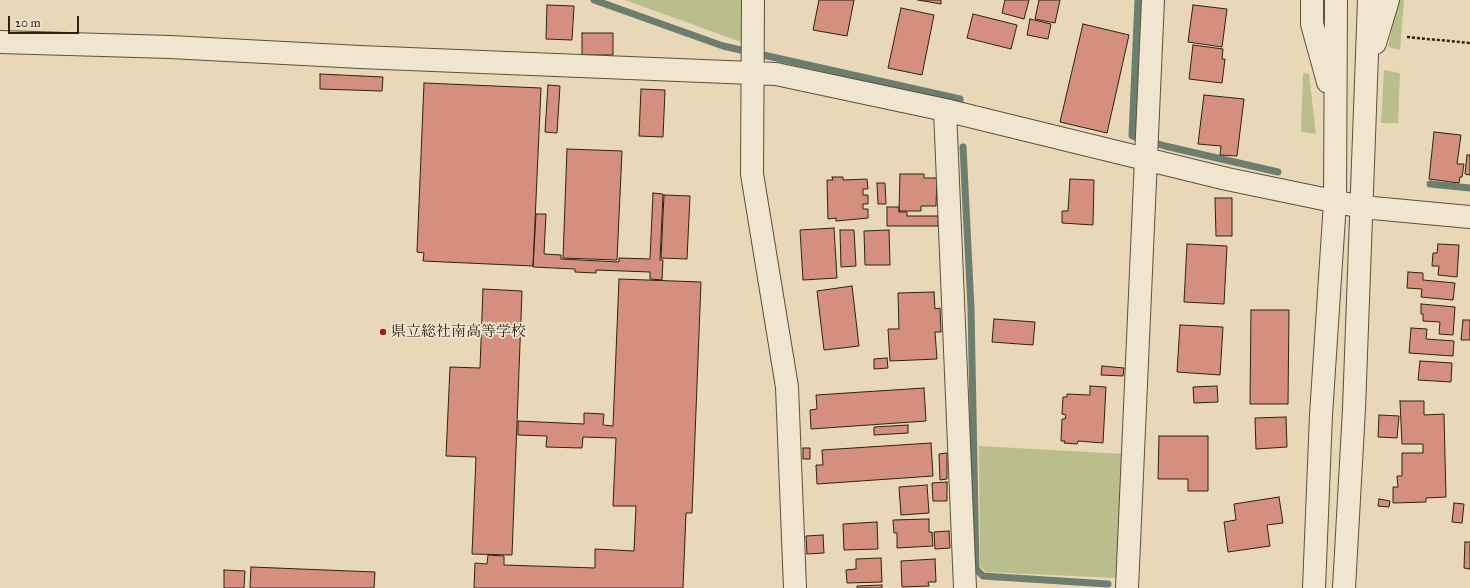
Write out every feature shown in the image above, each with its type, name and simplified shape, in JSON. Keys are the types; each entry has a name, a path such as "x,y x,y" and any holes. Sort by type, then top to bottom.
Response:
{"street":[{"path":"753,0 752,174 787,387 795,588"},
{"path":"1127,588 1153,0"},
{"path":"1312,0 1312,24 1335,104"},
{"path":"1314,588 1321,416 1335,202 1336,0"},
{"path":"1344,588 1354,409 1369,0"},
{"path":"1367,68 1388,0"},
{"path":"0,42 752,59 776,74 946,110 1147,147 1227,179 1362,207 1470,217"},
{"path":"946,110 966,588"}],"path":[{"path":"1407,37 1470,43"}],"green space":[{"path":"625,0 744,0 744,43"},
{"path":"1398,0 1404,0 1400,50 1388,47"},
{"path":"1384,70 1400,73 1398,123 1381,123"},
{"path":"1303,73 1309,74 1316,134 1301,132"},
{"path":"979,446 1124,454 1119,575 1115,578 986,572 980,566"}],"building":[{"path":"819,0 854,0 847,36 813,30"},
{"path":"918,0 941,0 941,4"},
{"path":"1005,0 1029,0 1024,19 1002,13"},
{"path":"1039,0 1060,0 1055,23 1035,19"},
{"path":"547,5 574,6 572,40 546,39"},
{"path":"1193,5 1227,9 1222,47 1188,42"},
{"path":"901,8 934,15 922,75 888,68"},
{"path":"973,14 1017,25 1011,49 967,38"},
{"path":"1030,19 1051,24 1048,39 1027,35"},
{"path":"1083,24 1129,35 1107,133 1060,122"},
{"path":"582,33 613,33 613,55 582,55"},
{"path":"1193,45 1223,49 1222,59 1225,59 1222,83 1189,79"},
{"path":"320,74 383,77 382,91 320,89"},
{"path":"424,83 541,88 533,266 423,261 424,253 417,252"},
{"path":"548,85 560,86 557,133 545,132"},
{"path":"641,89 665,90 663,137 639,136"},
{"path":"1204,95 1244,99 1237,156 1220,155 1221,146 1198,144"},
{"path":"1434,132 1461,135 1457,164 1464,164 1462,177 1460,177 1459,183 1429,179"},
{"path":"567,149 622,151 617,260 563,258"},
{"path":"1467,155 1470,155 1470,175 1465,174"},
{"path":"900,174 924,174 924,178 937,178 936,206 921,206 921,211 899,211"},
{"path":"832,177 843,177 843,180 867,179 868,189 863,189 863,195 868,195 868,204 863,204 863,209 868,209 868,218 836,221 836,218 828,219 827,180 833,180"},
{"path":"1070,179 1094,180 1093,225 1062,223 1062,211 1068,211"},
{"path":"877,183 885,183 886,204 878,204"},
{"path":"653,193 663,194 660,260 663,260 662,280 650,279 650,272 596,270 596,273 575,272 575,269 533,267 536,214 546,214 544,254 561,255 561,259 619,262 619,258 650,259"},
{"path":"664,195 690,196 687,259 661,258"},
{"path":"1215,198 1232,198 1232,236 1216,236"},
{"path":"887,207 899,207 899,212 907,212 907,216 938,216 938,226 887,226"},
{"path":"834,228 837,278 803,280 800,230"},
{"path":"840,230 854,230 856,266 841,267"},
{"path":"889,230 890,265 865,265 864,231"},
{"path":"1187,244 1227,246 1224,304 1184,302"},
{"path":"1438,244 1459,245 1457,277 1438,275 1439,266 1432,266 1433,253 1437,253"},
{"path":"1408,272 1423,273 1423,280 1455,283 1453,300 1421,297 1422,289 1407,288"},
{"path":"619,279 701,282 692,513 686,513 683,588 474,588 475,563 487,564 488,555 504,556 504,565 595,568 595,549 634,551 636,506 613,506 616,438 583,437 582,448 546,447 547,436 518,435 518,421 584,424 584,413 604,414 603,425 613,426"},
{"path":"852,286 859,346 824,350 817,291"},
{"path":"483,289 522,291 512,555 472,554 476,457 446,456 450,367 480,368"},
{"path":"934,292 935,309 940,308 941,332 935,332 937,359 890,361 888,329 899,329 898,293"},
{"path":"1421,304 1455,307 1453,335 1439,334 1440,322 1423,321"},
{"path":"1251,310 1289,310 1288,404 1250,404"},
{"path":"994,319 1035,322 1033,345 992,342"},
{"path":"1463,320 1470,320 1470,340 1461,340"},
{"path":"1180,325 1223,327 1220,375 1177,372"},
{"path":"1411,328 1427,329 1426,339 1454,341 1453,356 1409,353"},
{"path":"887,358 888,368 874,369 874,359"},
{"path":"1420,361 1452,363 1451,382 1418,380"},
{"path":"1102,366 1124,368 1123,376 1101,375"},
{"path":"1090,386 1106,387 1103,443 1078,441 1077,444 1064,443 1065,441 1061,441 1062,419 1065,419 1066,415 1062,414 1063,397 1067,397 1067,394 1090,395"},
{"path":"1217,386 1218,402 1194,403 1193,387"},
{"path":"924,388 926,421 811,429 810,410 817,409 816,395"},
{"path":"1400,401 1424,401 1424,415 1444,414 1446,497 1426,498 1426,502 1393,503 1393,487 1398,487 1397,476 1402,476 1402,453 1423,453 1423,444 1402,444"},
{"path":"1379,415 1399,416 1397,438 1378,437"},
{"path":"1286,417 1287,447 1256,449 1255,418"},
{"path":"908,425 908,433 874,435 874,427"},
{"path":"1159,436 1208,436 1208,491 1188,491 1188,479 1158,479"},
{"path":"931,443 933,476 817,484 816,465 823,465 822,450"},
{"path":"803,448 810,448 810,459 803,459"},
{"path":"947,453 947,479 940,480 939,454"},
{"path":"947,482 947,501 933,501 932,483"},
{"path":"927,485 929,513 901,515 899,487"},
{"path":"1279,497 1283,523 1267,525 1270,546 1228,552 1224,522 1236,520 1234,504"},
{"path":"1379,499 1390,501 1389,507 1378,506"},
{"path":"1454,503 1464,504 1462,523 1452,522"},
{"path":"929,519 929,532 932,532 933,546 897,548 897,533 894,533 893,520"},
{"path":"877,522 878,549 844,550 843,524"},
{"path":"949,531 950,548 935,549 934,532"},
{"path":"823,535 824,553 807,554 806,536"},
{"path":"1465,542 1470,542 1470,569 1464,568"},
{"path":"881,558 882,582 847,583 846,570 856,569 856,559"},
{"path":"935,559 936,582 928,582 929,586 902,587 901,561"},
{"path":"251,567 375,572 374,588 250,588"},
{"path":"224,570 245,571 244,588 224,588"},
{"path":"882,585 882,588 857,588 857,586"}],"waterway":[{"path":"594,0 723,46 960,99 960,101"},
{"path":"1138,0 1132,136 1165,146 1278,172"},
{"path":"963,147 971,308 976,569 983,576 1108,584"},
{"path":"1430,184 1470,188"}],"place":[{"name":"県立総社南高等学校","path":"383,332"}]}
